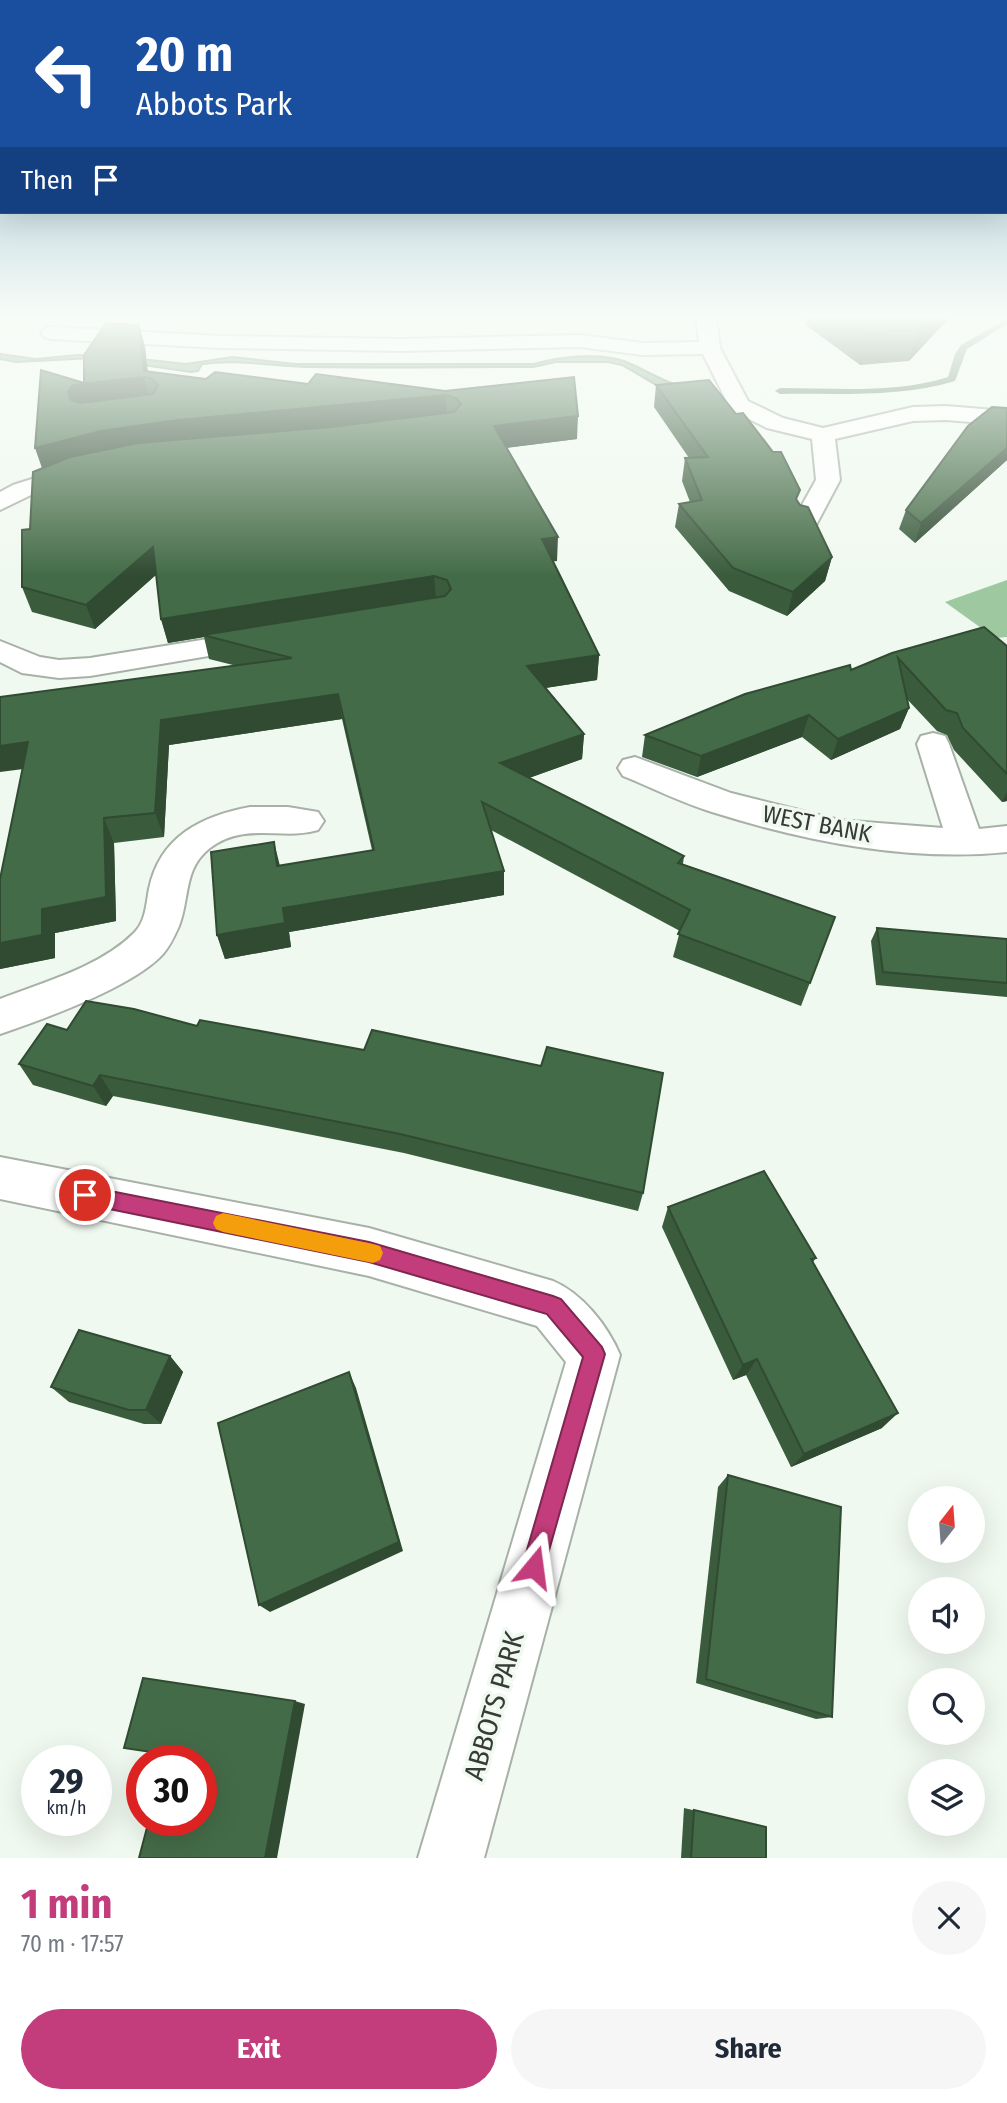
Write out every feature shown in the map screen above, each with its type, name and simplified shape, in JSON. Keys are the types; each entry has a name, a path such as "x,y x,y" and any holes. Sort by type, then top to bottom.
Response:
{"street":[{"path":"739,403 775,423 823,435 869,422 913,415 946,413 1007,418"},
{"path":"806,521 828,480 823,435"},
{"path":"0,502 22,490 71,472 104,465"},
{"path":"0,650 33,666 79,668 290,635"},
{"path":"933,744 966,843"},
{"name":"WEST BANK","path":"635,768 722,803 839,833 966,843 1007,839"},
{"path":"0,1017 117,966 149,944 165,917 174,868 189,846 209,832 235,822 258,818 282,817 306,821"},
{"name":"ABBOTS PARK","path":"0,1178 369,1252 553,1306 594,1354 451,1858"}],"shaded area":[{"path":"1007,580 1007,637 995,638 945,602"}],"building":[{"path":"38,403 363,403 178,420 101,431 35,448"},
{"path":"577,403 578,416 494,426 558,537 542,539 599,655 527,666 584,734 500,763 684,856 678,863 835,917 810,983 678,934 690,910 482,802 504,871 283,908 285,923 217,935 211,852 274,842 277,866 374,850 338,694 161,720 155,813 104,818 106,897 42,909 42,935 0,943 0,879 28,742 0,746 0,697 292,658 203,635 445,596 451,589 447,580 434,576 161,619 153,547 86,605 22,587 22,530 30,529 33,472 70,457 138,443 331,427 454,412 461,404"},
{"path":"669,403 727,403 736,414 743,413 773,452 781,452 800,490 796,499 800,505 808,507 832,557 793,592 733,568 679,504 702,500 685,458 708,457"},
{"path":"992,407 1007,408 1007,448 921,523 906,510 968,426"},
{"path":"984,627 1007,646 1007,774 963,728 957,713 946,710 898,658 909,708 838,739 809,715 701,756 645,735 745,694 850,665 851,670 892,653"},
{"path":"877,928 1007,939 1007,983 883,972"},
{"path":"86,1001 134,1009 197,1026 200,1020 364,1050 372,1030 541,1066 547,1047 663,1073 643,1193 400,1134 100,1075 93,1086 19,1064 47,1024 67,1030"},
{"path":"764,1171 816,1258 811,1259 898,1413 804,1454 757,1359 743,1365 668,1207"},
{"path":"79,1330 170,1356 146,1410 129,1410 51,1387"},
{"path":"349,1372 399,1542 259,1605 218,1423"},
{"path":"728,1475 841,1507 832,1717 706,1679"},
{"path":"143,1678 295,1701 265,1858 139,1858 145,1836 217,1836 217,1745 126,1745 124,1748"},
{"path":"694,1810 766,1827 766,1858 691,1858"}],"slow traffic":[{"path":"223,1223 373,1253"}],"route":[{"path":"85,1195 369,1252 553,1306 594,1354 534,1567"}]}
